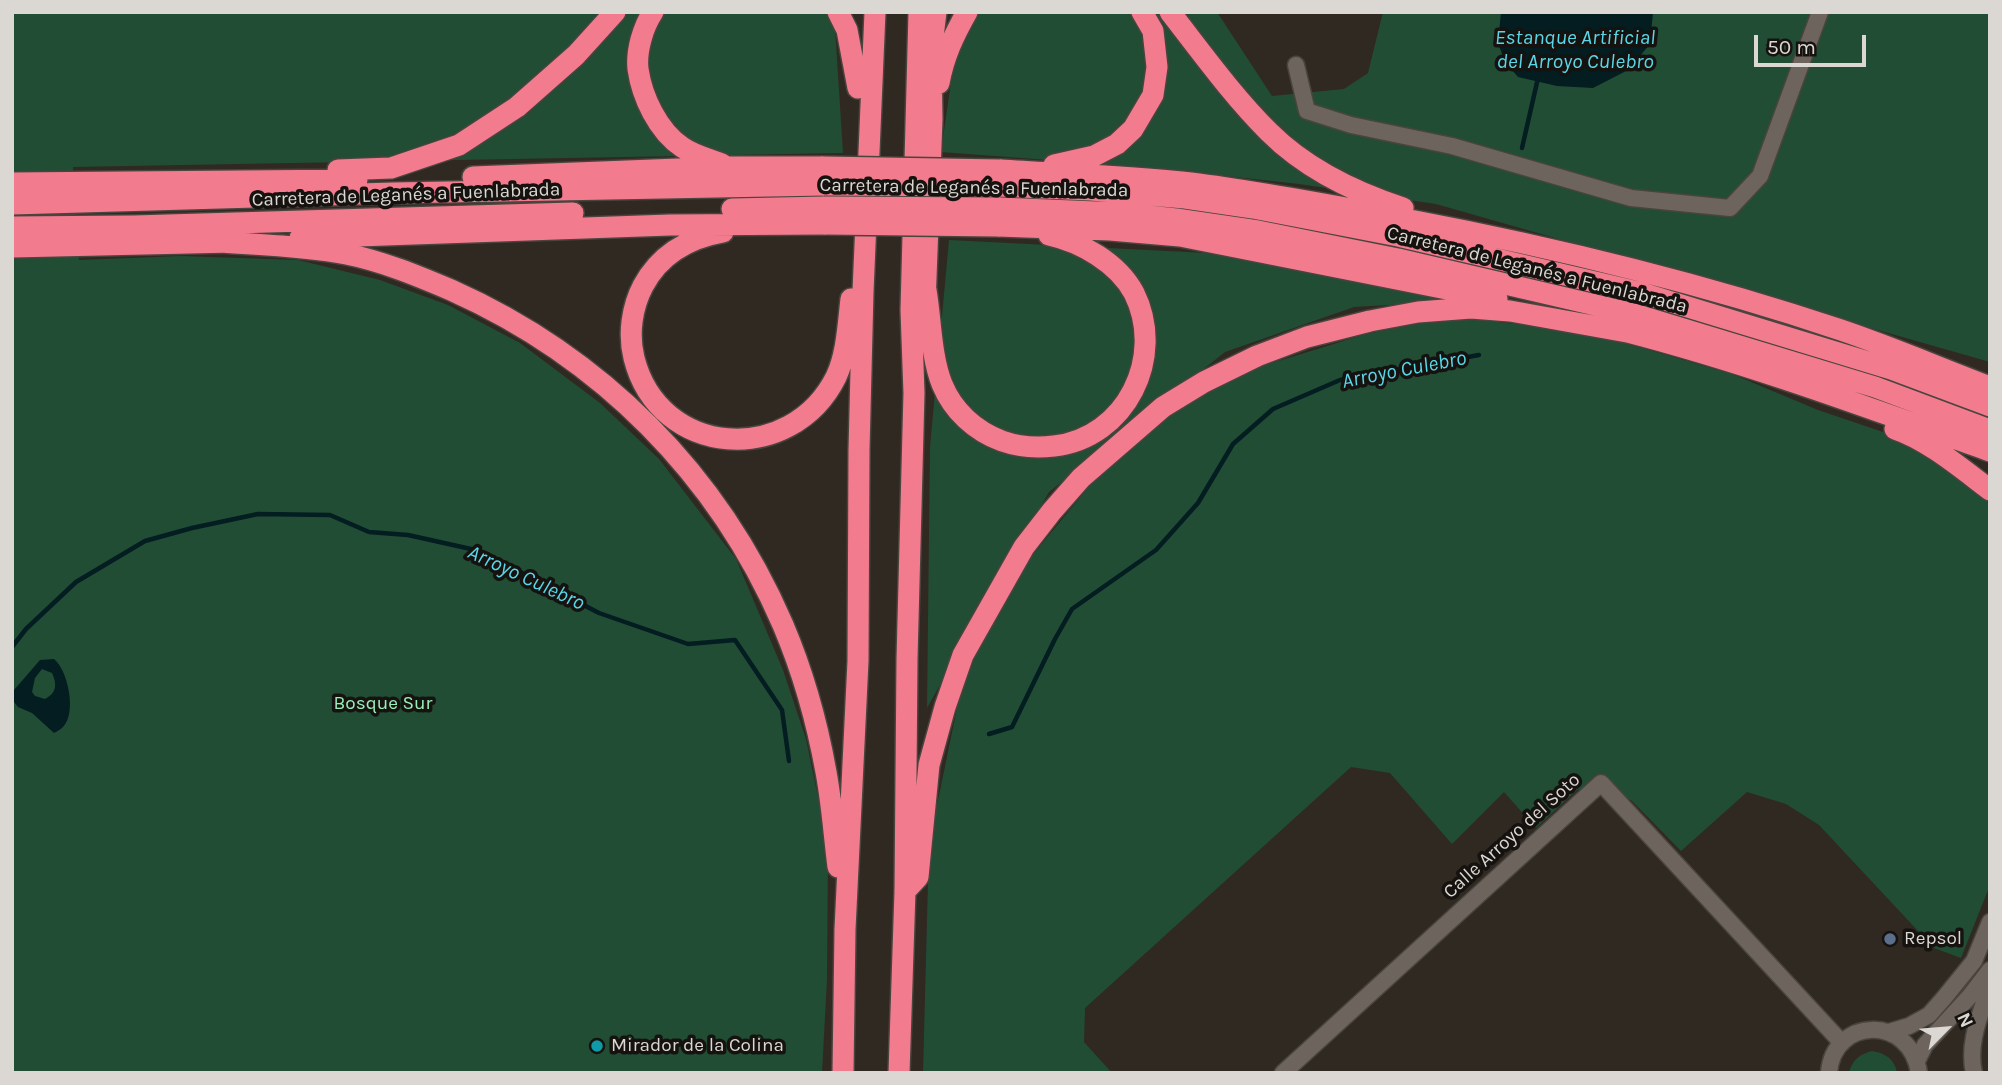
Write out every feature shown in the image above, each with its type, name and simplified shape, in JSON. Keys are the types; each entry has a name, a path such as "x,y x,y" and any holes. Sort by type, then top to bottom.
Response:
{"highway":[{"path":"135,180 391,167 459,145 517,107 576,55 615,12"},
{"path":"653,12 643,28 638,67 648,103 664,129 682,148 730,167"},
{"path":"838,12 847,30 858,88"},
{"path":"859,450 853,290 862,31 860,12"},
{"path":"843,1073 845,929 858,661 863,292 875,12"},
{"path":"899,1073 905,891 914,393 911,310 919,12"},
{"path":"914,393 926,290 932,119 931,54 936,12"},
{"path":"932,119 943,66 953,36 968,12"},
{"path":"999,178 1094,156 1118,144 1133,129 1153,94 1157,67 1153,31 1142,12"},
{"path":"1170,12 1225,84 1270,134 1322,172 1362,194 1499,237"},
{"path":"12,183 394,180 730,167 823,176"},
{"path":"999,178 1095,175 1202,185 1284,196 1499,237 1619,264 1942,361 1990,378"},
{"name":"Carretera de Leganés a Fuenlabrada","path":"12,204 394,193 823,176 999,178 1045,187 1185,198 1398,236 1642,293 1891,369 1990,406"},
{"name":"Carretera de Leganés a Fuenlabrada","path":"12,227 826,216 999,217 1120,213 1258,231 1398,259 1634,314 1875,387 1990,430"},
{"path":"826,216 711,234 691,240 665,256 647,278 633,317 631,348 639,376 667,414 689,428 706,435 728,439 742,440 771,435 797,422 809,412 837,376 845,345 853,290"},
{"path":"12,247 747,223 826,216"},
{"path":"926,290 936,363 942,384 961,414 982,431 1019,446 1053,446 1076,442 1096,432 1115,417 1138,383 1145,353 1144,324 1133,291 1107,261 1082,246 999,217"},
{"path":"999,217 1180,236 1515,302 1638,334 1768,374 1990,452"},
{"path":"219,242 299,247 347,254 436,284 505,316 548,343 608,387 650,425 703,488 731,527 766,589 783,627 809,699 826,774 845,929"},
{"path":"905,891 918,877 929,765 963,655 1024,547 1052,510 1080,478 1163,407 1204,382 1257,356 1307,337 1418,312 1471,308 1510,311 1638,334"},
{"path":"1842,331 1990,387"},
{"path":"1768,374 1815,401 1904,432 1990,490"}],"street":[{"path":"1296,65 1307,111 1351,125 1452,146 1631,198 1730,208 1760,176 1820,12"},
{"name":"Calle Arroyo del Soto","path":"1283,1073 1601,783 1842,1042"},
{"path":"1889,1032 1909,1027 1929,1015 1974,961 1990,922"},
{"path":"1918,1067 1925,1045 1990,970"},
{"path":"1974,1073 1973,1039 1990,985"},
{"path":"1829,1073 1833,1055 1842,1042 1852,1035 1877,1030 1889,1032 1901,1039 1911,1049 1918,1067"}],"green space":[{"name":"Bosque Sur","path":"12,12 834,12 843,153 73,167 79,260 181,256 298,260 380,280 448,305 520,343 600,403 659,459 736,559 783,670 806,739 828,846 827,979 822,1073 12,1073"},
{"path":"961,12 1217,12 1272,96 1344,89 1368,73 1383,12 1990,12 1990,362 1436,204 1299,184 1155,168 941,152"},
{"path":"949,240 1207,253 1458,301 1354,307 1225,352 1049,492 927,708 930,447"},
{"path":"1452,317 1533,326 1618,341 1732,374 1818,410 1892,435 1936,461 1990,502 1990,885 1961,958 1934,948 1819,825 1786,804 1747,792 1681,851 1632,801 1601,783 1577,790 1536,828 1504,792 1452,844 1390,773 1351,767 1085,1008 1084,1042 1112,1073 923,1073 929,844 963,679 1021,569 1093,482 1175,410 1259,367 1366,334"},
{"path":"1872,1051 1889,1058 1897,1073 1849,1073 1857,1058"}],"water":[{"name":"Estanque Artificial del Arroyo Culebro","path":"1501,12 1653,12 1650,44 1628,70 1593,88 1557,86 1518,77 1505,62 1498,43"},
{"path":"54,659 63,672 69,692 67,721 54,733 32,713 18,707 14,702 14,690 40,660","holes":["42,669 52,673 55,681 52,694 45,699 35,696 32,692 35,678"]}],"waterway":[{"name":"Arroyo Culebro","path":"1522,148 1538,78"},
{"name":"Arroyo Culebro","path":"989,734 1012,727 1072,609 1156,550 1198,503 1233,444 1273,409 1340,380 1479,355"},
{"name":"Arroyo Culebro","path":"12,647 26,629 76,582 145,541 258,514 330,515 369,532 408,535 480,551 599,613 688,644 735,640 782,710 789,761"}],"place":[{"name":"Repsol","path":"1890,939"},
{"name":"Mirador de la Colina","path":"597,1046"}]}
